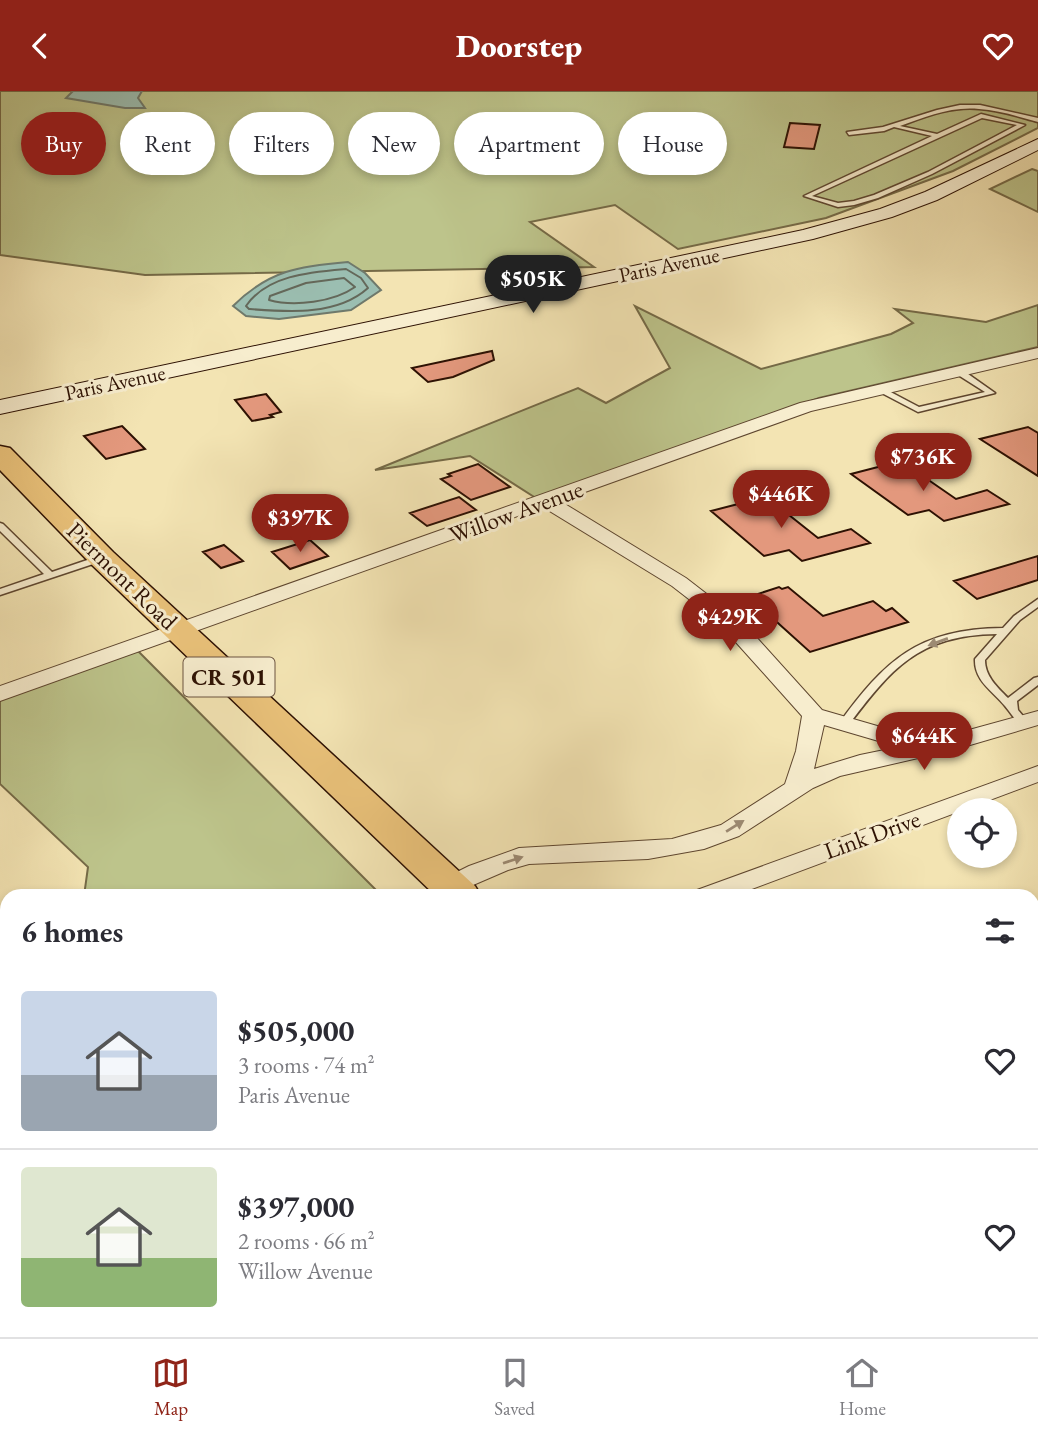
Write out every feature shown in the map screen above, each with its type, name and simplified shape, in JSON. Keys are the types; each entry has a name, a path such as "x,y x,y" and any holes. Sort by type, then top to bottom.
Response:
{"main road":[{"name":"Piermont Road","path":"0,454 102,558 453,889"}],"street":[{"name":"Paris Avenue","path":"0,407 806,235 887,212 931,196 984,173 1038,144"},
{"name":"Willow Avenue","path":"0,694 806,407 1038,353"},
{"path":"547,501 679,582 710,606 741,634 814,715 931,748"},
{"path":"796,787 808,751 814,715"},
{"path":"458,889 484,870 527,856 637,852 685,845 720,836 796,787 840,768 931,748 1024,716"},
{"name":"Link Drive","path":"725,889 1038,775"}],"lane":[{"path":"849,133 893,126 946,109 969,107 1038,120"},
{"path":"893,126 937,136 981,115 1022,125 922,176 865,200 839,205 807,196 937,136"},
{"path":"880,390 918,410 990,393 958,371"},
{"path":"0,526 50,575"},
{"path":"0,592 102,558"},
{"path":"1024,716 983,675 978,666 985,652 1038,602"},
{"path":"843,725 887,670 904,657 960,635 1005,631"},
{"path":"1024,716 1012,700 1038,680"}],"green space":[{"path":"0,91 1038,91 1038,128 953,171 826,218 678,249 615,205 530,222 594,267 145,275 0,255"},
{"path":"1032,169 1038,171 1038,212 990,189"},
{"path":"1038,305 1038,347 819,398 542,502 470,456 375,470 578,388 606,403 670,368 635,306 761,369 891,334 913,323 895,309 986,322"},
{"path":"134,647 375,889 85,889 88,867 0,784 0,690"}],"water":[{"path":"73,91 142,91 138,98 145,108 125,108 66,98"},
{"path":"348,262 365,273 381,290 351,310 279,319 246,316 233,306 259,285 286,272 315,265"}],"building":[{"path":"790,123 820,125 814,149 784,147"},
{"path":"492,351 494,360 453,377 428,382 412,368"},
{"path":"266,394 281,412 270,415 273,417 252,421 235,400"},
{"path":"122,426 145,449 106,459 84,436"},
{"path":"1028,427 1038,433 1038,476 980,439"},
{"path":"901,461 956,499 987,490 1009,504 944,521 929,510 908,515 851,474"},
{"path":"478,464 510,487 471,500 441,479 451,476 448,474"},
{"path":"760,492 818,538 851,529 870,543 802,561 789,550 764,556 711,511 742,503 736,498"},
{"path":"459,497 476,510 427,526 410,513"},
{"path":"310,540 328,556 290,569 272,552"},
{"path":"224,545 243,561 221,568 203,552"},
{"path":"1038,556 1038,580 977,599 954,581"},
{"path":"779,587 788,587 823,616 873,601 886,611 892,608 908,622 810,652 749,597"}]}
